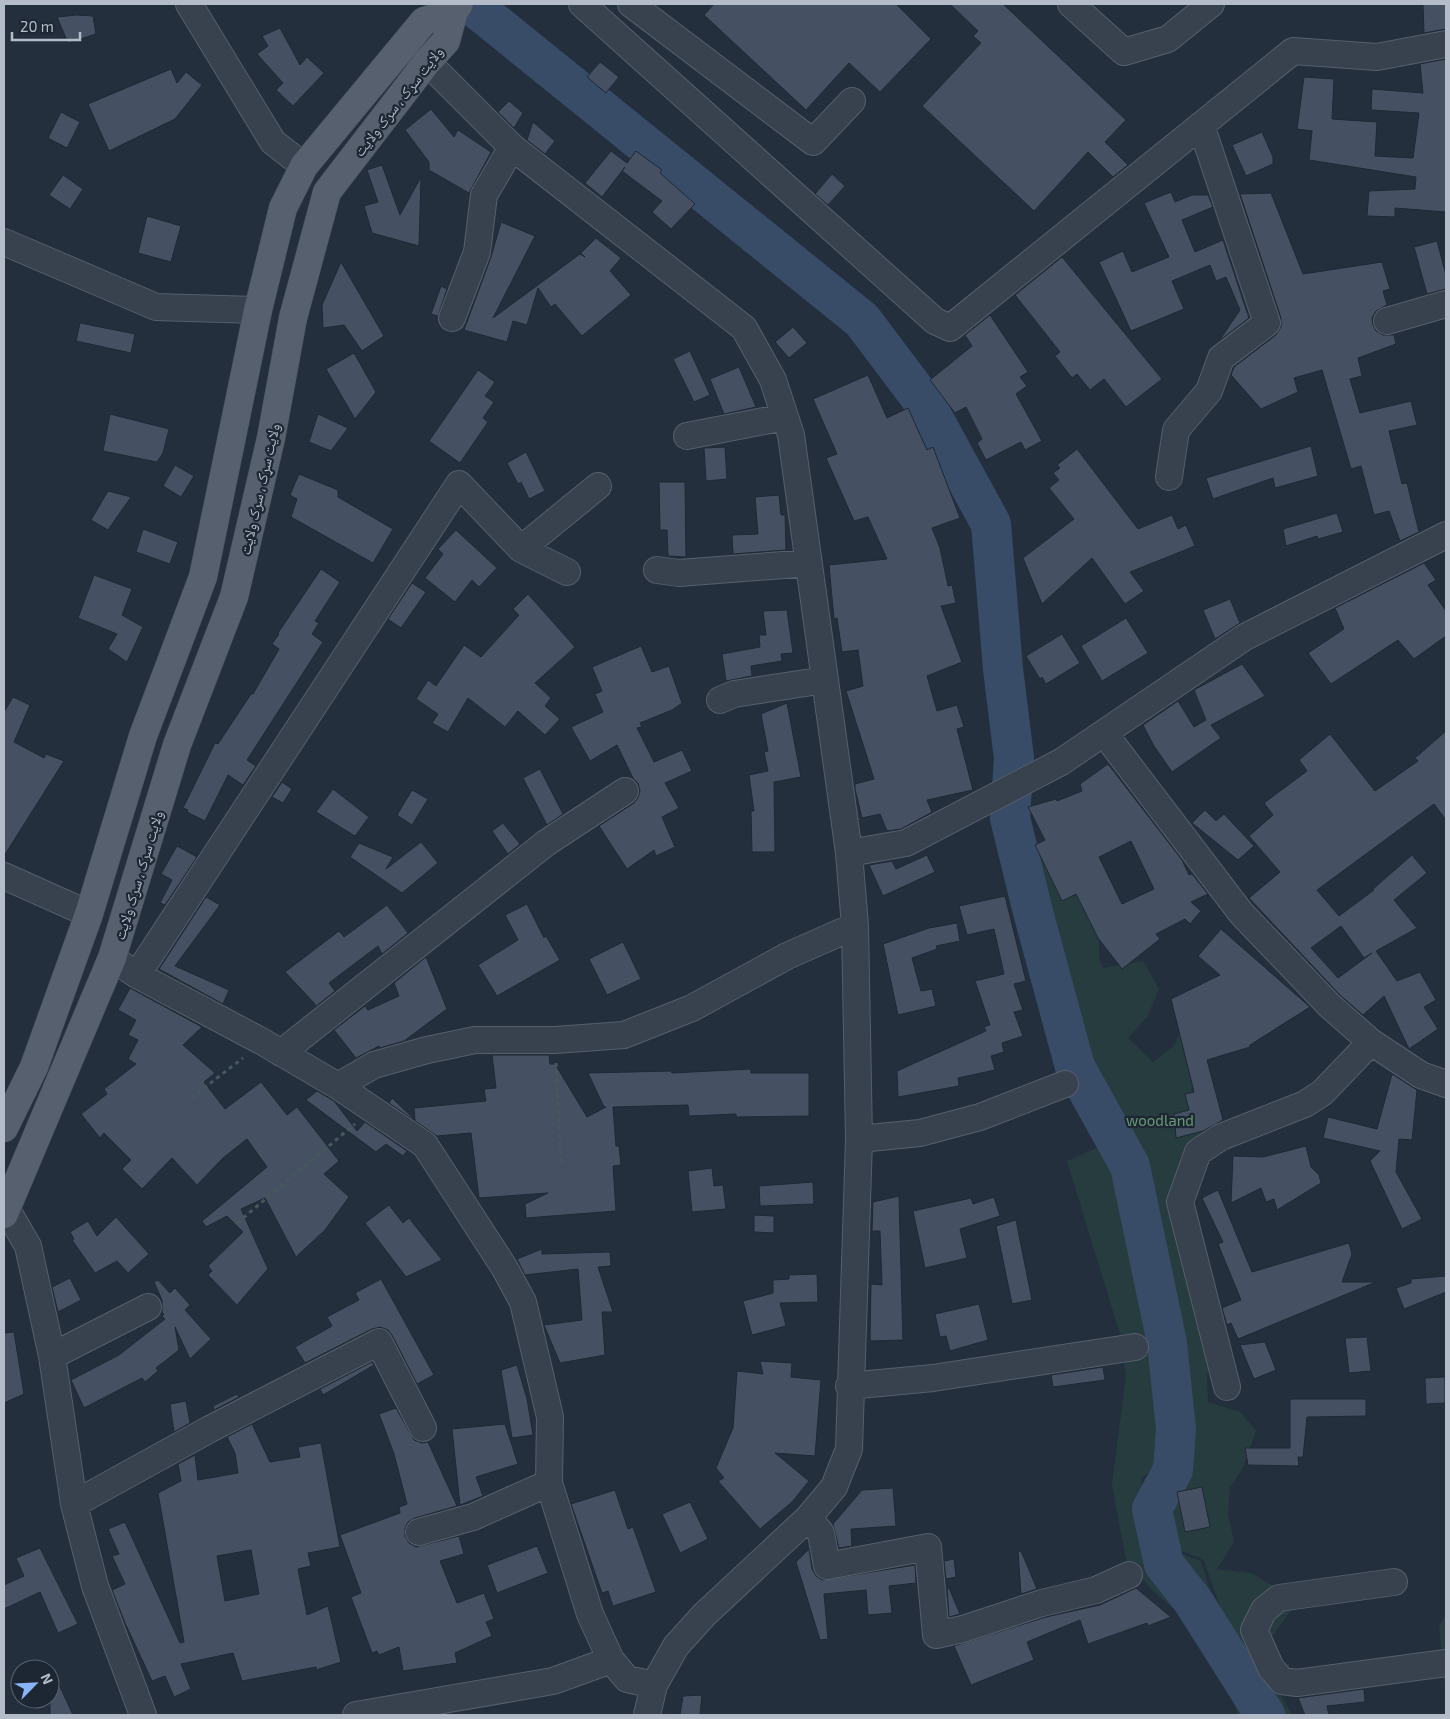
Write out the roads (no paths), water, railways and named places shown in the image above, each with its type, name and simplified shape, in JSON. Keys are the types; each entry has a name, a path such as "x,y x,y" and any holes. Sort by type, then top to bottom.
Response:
{"main road":[{"name":"ولایت سړک ، سرک ولایت","path":"4,1128 34,1067 89,914 143,736 203,577 258,310 284,208 304,166 424,21 457,7"},
{"name":"ولایت سړک ، سرک ولایت","path":"6,1212 112,958 177,746 234,597 271,438 293,318 327,192 427,62 446,41 457,7"}],"street":[{"path":"189,4 273,142 304,166"},
{"path":"582,4 935,321 950,328 1294,51 1377,57 1446,44"},
{"path":"631,4 813,142 852,101"},
{"path":"1071,4 1124,52 1168,39 1211,4"},
{"path":"427,62 512,147 744,328 772,380 791,435 849,853 855,926 859,1139 849,1386 849,1449 834,1487 808,1518 704,1615 676,1646 654,1685 648,1715"},
{"path":"1169,477 1176,430 1209,391 1221,358 1267,324 1201,125"},
{"path":"452,318 477,252 484,195 512,147"},
{"path":"4,242 156,307 258,310"},
{"path":"1387,321 1446,304"},
{"path":"687,436 785,417"},
{"path":"138,975 459,484 521,549 567,572"},
{"path":"521,549 598,486"},
{"path":"849,853 906,844 1061,762 1245,637 1446,534"},
{"path":"658,570 679,573 809,563"},
{"path":"720,700 734,694 825,680"},
{"path":"1104,733 1241,913 1330,1006 1371,1042 1421,1075 1446,1084"},
{"path":"272,1048 546,843 625,791"},
{"path":"4,876 89,914"},
{"path":"338,1086 374,1066 427,1050 475,1040 555,1040 624,1035 692,1008 787,956 855,926"},
{"path":"112,958 138,975 338,1086 425,1145 504,1267 522,1302 550,1417 548,1483 590,1614 611,1660 627,1679 654,1685"},
{"path":"1227,1387 1180,1202 1198,1152 1221,1137 1305,1104 1322,1093 1371,1042"},
{"path":"859,1139 920,1133 980,1117 1065,1084"},
{"path":"6,1212 28,1246 52,1356 74,1504 96,1586 143,1715"},
{"path":"52,1356 148,1307"},
{"path":"74,1504 210,1429 379,1342 423,1428"},
{"path":"849,1386 933,1378 1135,1347"},
{"path":"419,1532 473,1517 548,1483"},
{"path":"808,1518 821,1533 828,1566 928,1547 936,1635 963,1629 1042,1603 1096,1590 1129,1576"},
{"path":"1394,1582 1279,1598 1264,1610 1254,1630 1271,1668 1282,1681 1297,1683 1446,1662"},
{"path":"356,1715 553,1681 611,1660"}],"waterway":[{"path":"471,4 477,9"},
{"path":"477,9 862,320 926,405 991,524 1003,669 1014,758 1010,818 1075,1067 1130,1166 1167,1343 1176,1429 1173,1470 1152,1509 1164,1564 1193,1601 1265,1715"}],"park label":[{"name":"woodland","path":"1160,1120"}]}
